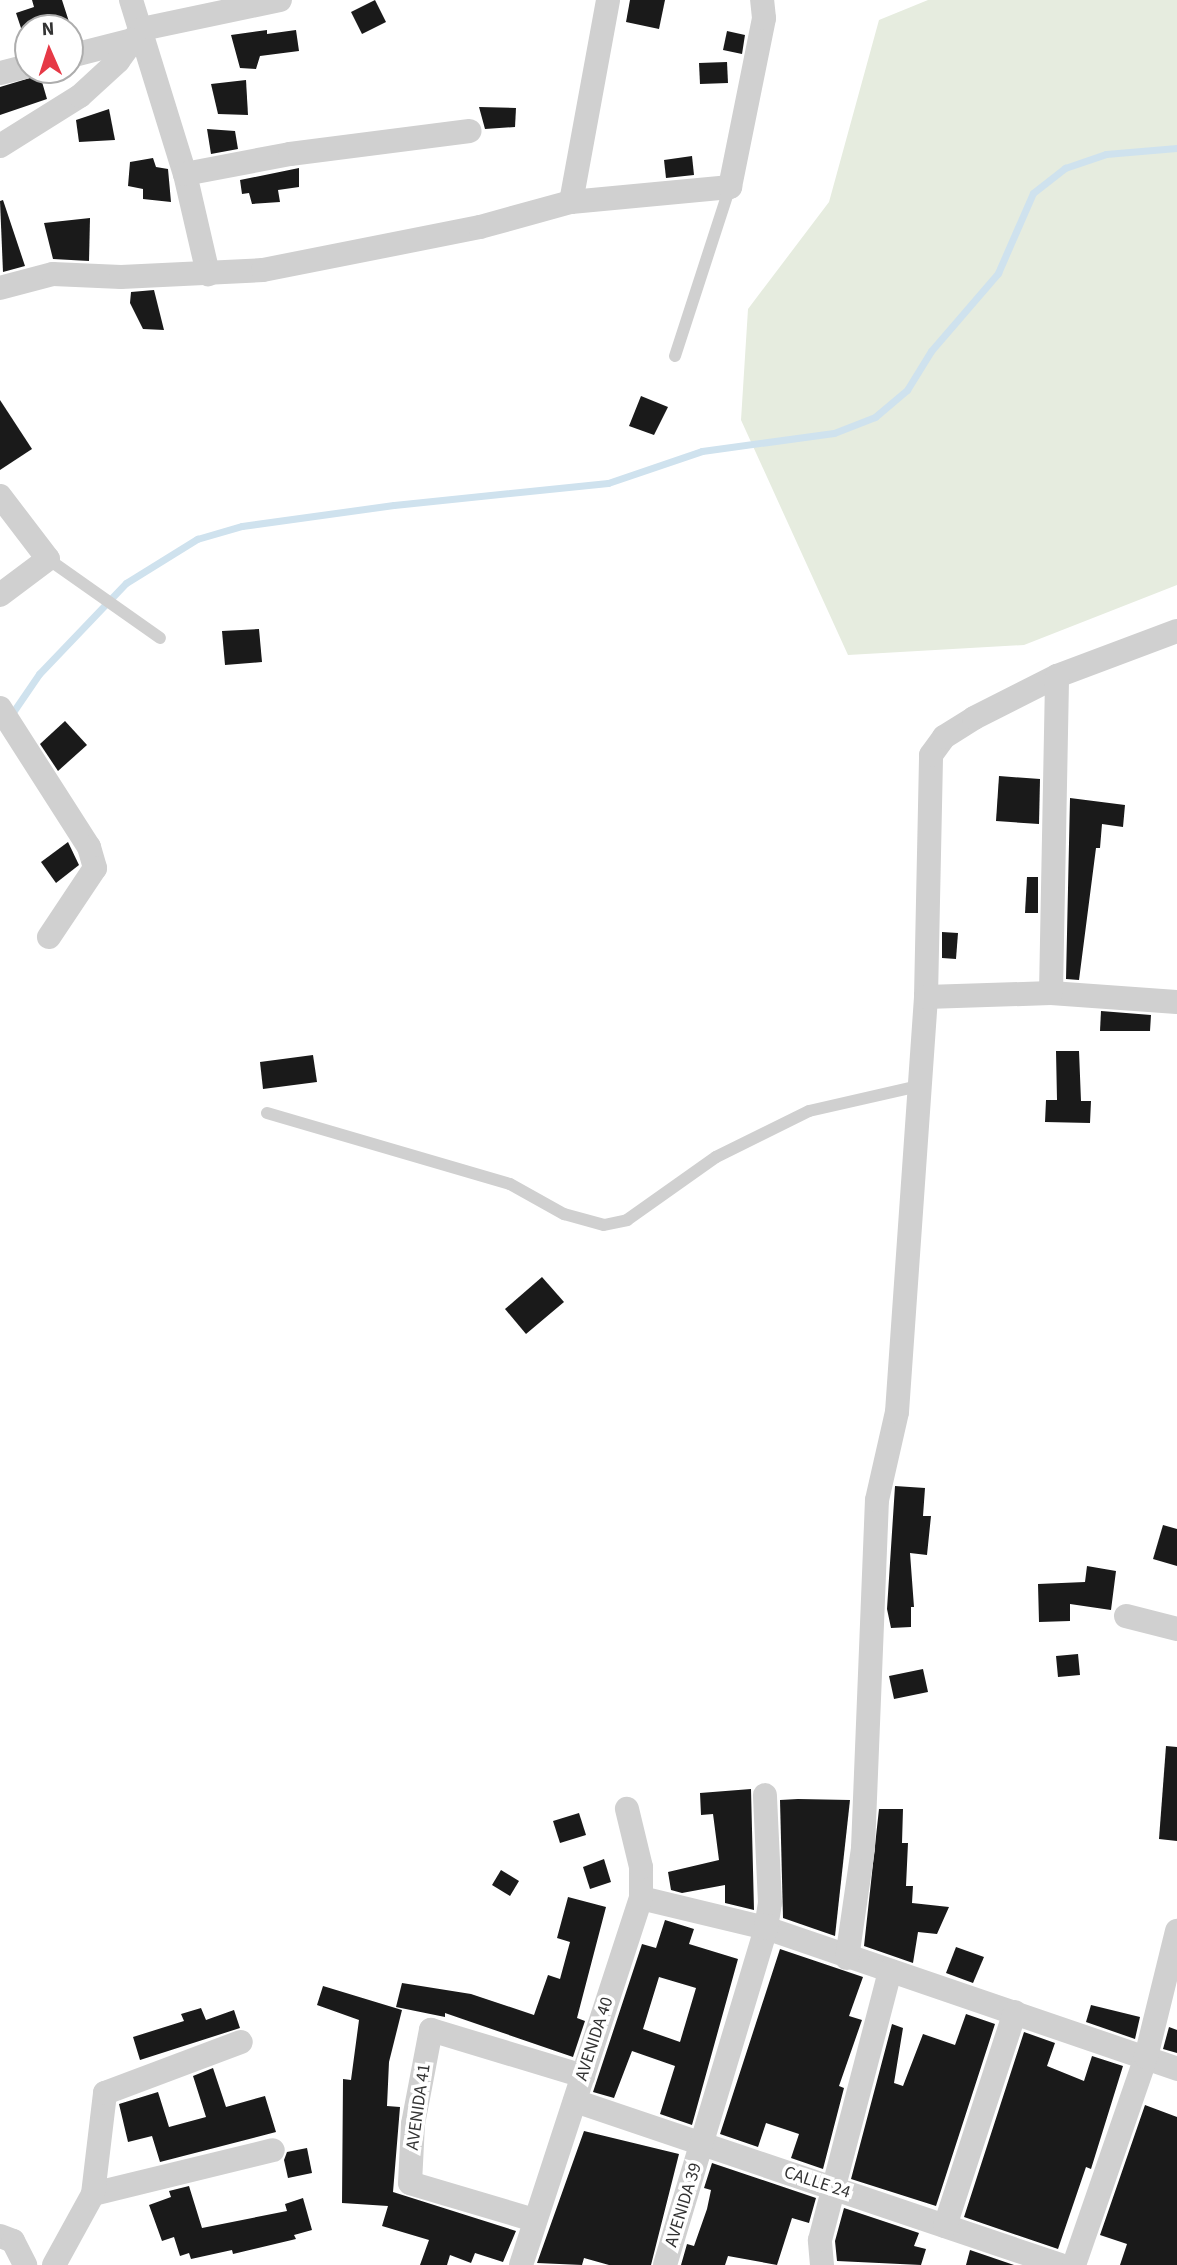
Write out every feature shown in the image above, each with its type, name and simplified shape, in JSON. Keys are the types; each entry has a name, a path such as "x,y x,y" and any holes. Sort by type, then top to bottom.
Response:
{"street":[{"path":"131,0 137,34 185,174 208,274"},
{"path":"84,51 137,34 281,0"},
{"path":"571,202 608,0"},
{"path":"0,288 53,274 208,274 263,270 480,227 571,202 730,187 764,18 762,0"},
{"path":"0,146 79,96 118,61 137,34"},
{"path":"185,174 290,154 470,131"},
{"path":"0,496 48,559 0,596"},
{"path":"847,1958 863,1848 877,1500 898,1412 926,997 932,755 944,737 974,718 1058,676 1177,631"},
{"path":"1051,993 1058,676"},
{"path":"0,708 89,847 95,868 49,937"},
{"path":"926,997 1051,993 1177,1002"},
{"path":"1126,1616 1177,1629"},
{"name":"AVENIDA 39","path":"665,2265 766,1928 770,1903 765,1795"},
{"name":"AVENIDA 40","path":"522,2265 534,2220 641,1898 641,1867 627,1809"},
{"path":"641,1898 766,1928 1177,2069"},
{"path":"1074,2265 1146,2057 1177,1931"},
{"path":"822,2265 820,2240 890,1971"},
{"path":"945,2226 1015,2012"},
{"name":"AVENIDA 41","path":"534,2220 410,2183 413,2124 431,2030 583,2076"},
{"path":"54,2265 93,2194 105,2092 241,2042"},
{"name":"CALLE 24","path":"575,2101 1060,2265"},
{"path":"93,2194 273,2150"},
{"path":"0,2236 13,2241 25,2265"}],"lane":[{"path":"675,356 730,187"},
{"path":"48,559 160,638"},
{"path":"267,1113 510,1184 564,1214 604,1224 627,1220 716,1157 809,1111 919,1086"}],"shaded area":[{"path":"928,0 1177,0 1177,585 1024,645 848,655 741,420 748,309 829,202 879,20"}],"building":[{"path":"32,0 62,0 66,14 16,14 34,7"},
{"path":"375,0 386,22 362,34 351,12"},
{"path":"630,0 665,0 659,29 626,22"},
{"path":"267,30 267,34 296,30 299,51 260,56 256,69 240,68 231,35"},
{"path":"727,31 745,35 742,54 723,50"},
{"path":"727,62 728,83 700,84 699,63"},
{"path":"246,80 248,115 218,114 211,84"},
{"path":"14,83 43,84 47,99 0,115 0,87"},
{"path":"479,107 516,108 515,127 485,129"},
{"path":"109,109 115,140 79,142 76,120"},
{"path":"207,129 235,131 238,149 211,154"},
{"path":"692,156 694,175 666,178 664,160"},
{"path":"153,158 156,167 168,169 171,202 143,199 143,189 128,186 130,162"},
{"path":"299,168 299,187 278,190 280,202 252,204 249,193 242,194 240,180"},
{"path":"3,200 25,266 3,272 0,201"},
{"path":"90,218 89,261 53,259 44,223"},
{"path":"154,290 164,330 143,329 130,303 131,292"},
{"path":"641,396 668,407 654,435 629,426"},
{"path":"0,400 32,449 0,470"},
{"path":"259,629 262,662 225,665 222,631"},
{"path":"65,721 87,745 58,771 40,744"},
{"path":"999,776 1040,779 1039,824 996,821"},
{"path":"1070,798 1125,805 1123,827 1102,824 1100,848 1096,848 1079,980 1066,979"},
{"path":"68,842 79,865 56,883 41,862"},
{"path":"1027,877 1038,877 1038,913 1025,913"},
{"path":"942,932 958,933 956,959 942,958"},
{"path":"1101,1011 1151,1015 1150,1031 1100,1031"},
{"path":"1056,1051 1079,1051 1081,1101 1091,1101 1090,1123 1045,1122 1046,1100 1057,1100"},
{"path":"313,1055 317,1082 263,1089 260,1062"},
{"path":"542,1277 564,1302 526,1334 505,1309"},
{"path":"895,1486 925,1488 923,1516 931,1516 927,1555 910,1553 914,1607 911,1607 911,1627 891,1628 887,1609"},
{"path":"1163,1525 1177,1529 1177,1566 1153,1559"},
{"path":"1087,1566 1116,1571 1111,1610 1070,1604 1070,1621 1039,1622 1038,1584 1085,1582"},
{"path":"1078,1654 1080,1675 1058,1677 1056,1656"},
{"path":"923,1669 928,1692 894,1699 889,1676"},
{"path":"1166,1746 1177,1747 1177,1841 1159,1839"},
{"path":"751,1789 754,1910 725,1903 725,1885 682,1893 671,1890 668,1872 719,1860 713,1814 701,1815 700,1793"},
{"path":"780,1800 850,1800 835,1936 783,1918"},
{"path":"879,1809 903,1809 902,1843 908,1843 906,1886 913,1886 912,1903 949,1907 937,1934 918,1932 913,1963 864,1946"},
{"path":"579,1813 586,1835 560,1843 553,1821"},
{"path":"604,1859 611,1882 590,1889 583,1867"},
{"path":"501,1870 519,1881 510,1896 492,1885"},
{"path":"568,1897 606,1907 577,2018 585,2021 573,2057 445,2013 445,2017 396,2007 402,1983 471,1994 534,2015 548,1975 560,1979 570,1942 557,1938"},
{"path":"665,1920 694,1929 689,1944 738,1959 692,2125 660,2114 675,2066 632,2051 614,2098 593,2092 642,1944 656,1948","holes":["659,1977 696,1988 680,2042 643,2029"]},
{"path":"956,1947 984,1957 973,1983 946,1973"},
{"path":"780,1949 863,1977 849,2016 862,2020 839,2086 844,2088 823,2169 791,2158 799,2134 766,2123 758,2147 720,2134"},
{"path":"323,1986 402,2010 389,2062 387,2106 400,2107 393,2192 516,2231 503,2262 475,2253 471,2263 450,2255 447,2265 420,2265 429,2240 382,2226 388,2206 342,2203 343,2079 351,2080 359,2020 317,2005"},
{"path":"1091,2005 1140,2017 1135,2039 1086,2022"},
{"path":"201,2008 206,2020 234,2010 240,2028 140,2060 133,2037 184,2021 181,2014"},
{"path":"966,2014 995,2024 936,2206 851,2179 892,2024 903,2028 894,2083 903,2086 923,2034 955,2045"},
{"path":"1169,2027 1177,2030 1177,2053 1163,2049"},
{"path":"1024,2032 1055,2043 1047,2066 1084,2081 1092,2056 1123,2066 1091,2169 1086,2167 1058,2249 964,2217"},
{"path":"213,2068 226,2107 265,2096 276,2132 160,2162 152,2136 128,2142 119,2104 158,2092 169,2127 206,2117 193,2076"},
{"path":"1145,2105 1177,2117 1177,2265 1120,2265 1127,2244 1100,2235"},
{"path":"584,2131 679,2154 651,2265 609,2265 584,2258 582,2265 537,2263"},
{"path":"307,2148 312,2173 288,2178 284,2160 287,2152"},
{"path":"712,2163 816,2198 809,2223 792,2218 777,2265 728,2256 725,2265 681,2265 687,2244 694,2246 707,2209 711,2190 704,2188"},
{"path":"189,2186 202,2228 287,2211 285,2204 303,2198 312,2230 294,2235 296,2239 233,2254 232,2250 191,2259 189,2253 180,2256 174,2237 162,2241 149,2205 171,2197 169,2191"},
{"path":"844,2208 919,2233 914,2246 926,2249 921,2265 837,2261 835,2241"},
{"path":"970,2250 1014,2265 966,2265"}],"waterway":[{"path":"11,715 39,674 126,583 197,539 242,526 394,505 608,483 702,451 834,433 875,417 907,390 931,351 998,273 1033,193 1065,168 1106,154 1177,148"}]}
